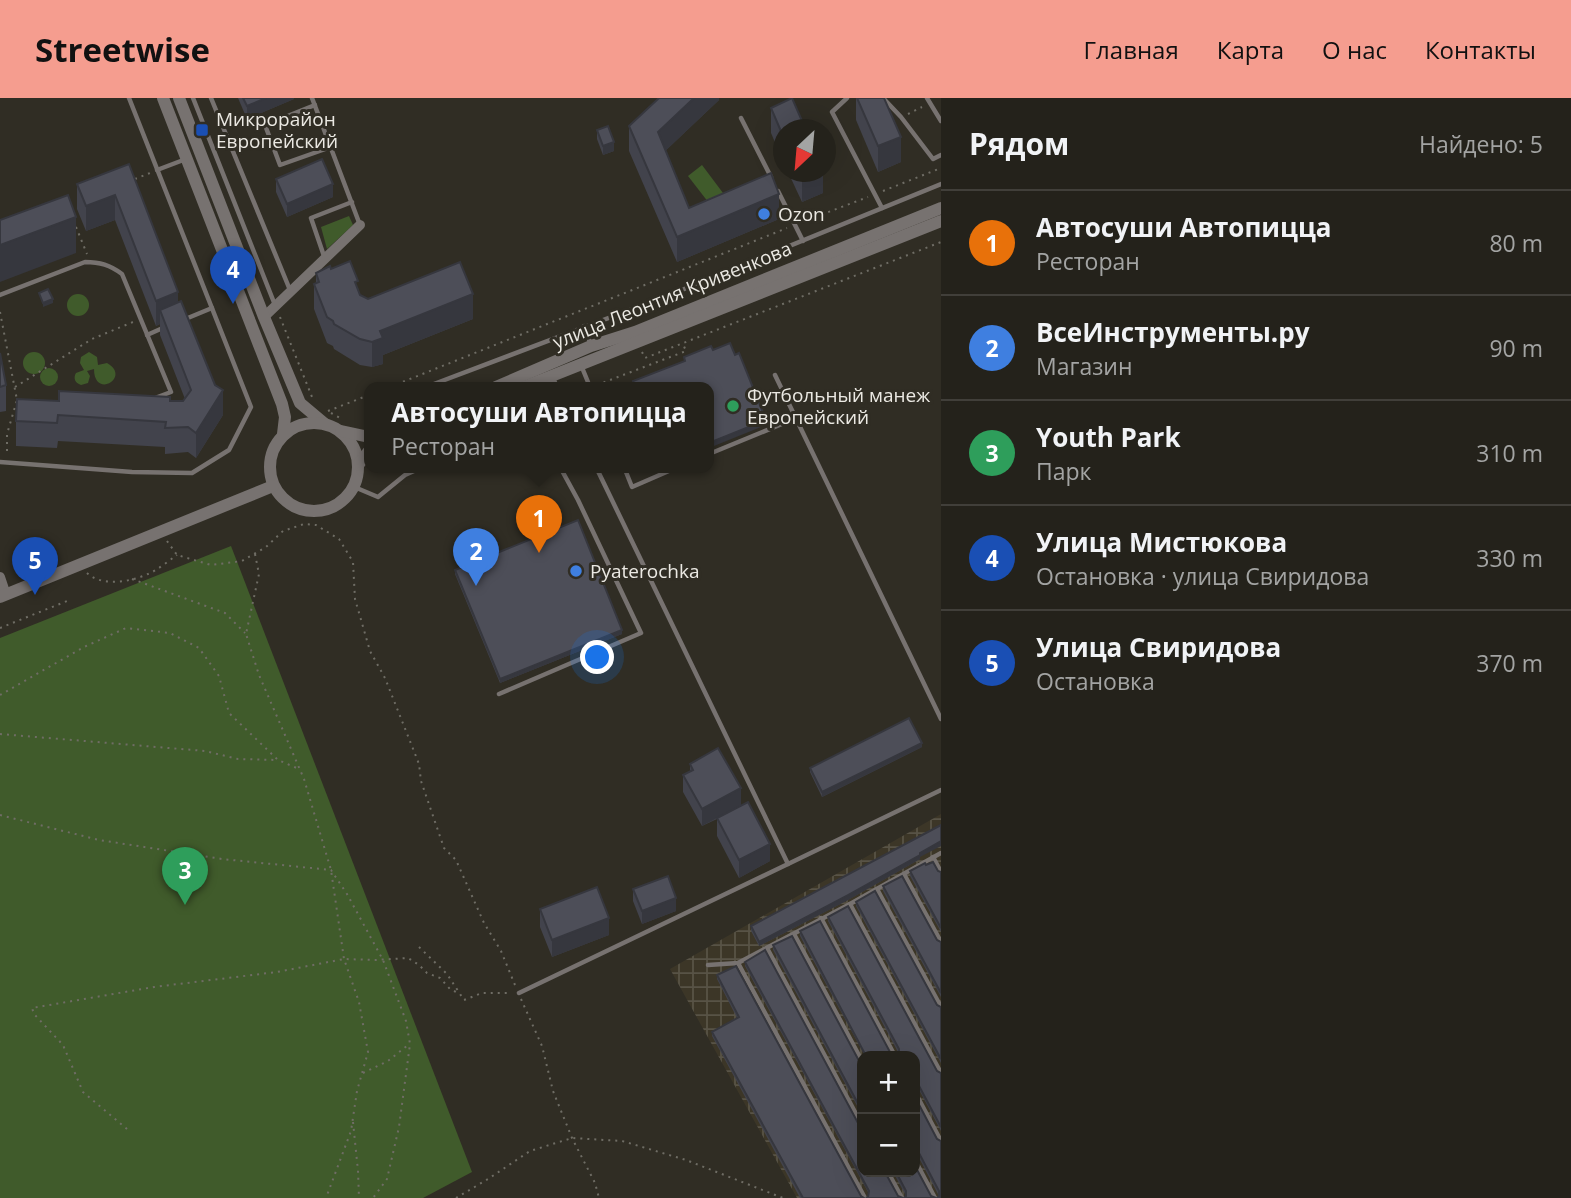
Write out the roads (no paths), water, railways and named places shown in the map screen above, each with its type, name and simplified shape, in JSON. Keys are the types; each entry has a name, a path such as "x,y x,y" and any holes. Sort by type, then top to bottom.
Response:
{"street":[{"path":"163,98 282,404 285,417 283,434"},
{"path":"178,98 300,403 325,424 340,431 364,436"},
{"name":"улица Леонтия Кривенкова","path":"508,382 591,346 635,332 941,208"},
{"name":"улица Леонтия Кривенкова","path":"555,381 580,364 941,221"},
{"path":"264,317 360,225"},
{"path":"325,424 305,425 283,434 275,444 269,462 273,486 282,498 297,508 317,511 334,506 346,497 356,480 356,452 340,431"},
{"path":"358,465 364,457"},
{"path":"0,577 3,596 273,486"}],"lane":[{"path":"0,462 132,472 192,473 229,450 251,407 129,98"},
{"path":"193,98 275,306"},
{"path":"211,98 291,291"},
{"path":"312,98 360,225"},
{"path":"847,98 832,112 883,208"},
{"path":"883,98 933,159 941,156"},
{"path":"928,100 941,121"},
{"path":"315,105 265,125 280,165 331,147"},
{"path":"741,118 771,178"},
{"path":"158,170 187,159"},
{"path":"439,382 672,294 941,184"},
{"path":"777,190 803,240"},
{"path":"325,258 312,218 352,202"},
{"path":"0,295 85,262 110,265 122,274 171,392 151,399"},
{"path":"179,321 212,308"},
{"path":"147,335 168,326"},
{"path":"584,326 591,346"},
{"path":"580,364 589,382"},
{"path":"775,375 941,719"},
{"path":"714,452 782,424"},
{"path":"352,486 378,497 410,473"},
{"path":"499,694 641,633 563,473"},
{"path":"599,473 788,864"},
{"path":"626,473 632,487 664,473"},
{"path":"519,993 941,790"},
{"path":"708,965 738,962 941,853"},
{"path":"933,857 941,872"},
{"path":"905,874 941,942"},
{"path":"877,889 941,1007"},
{"path":"850,904 941,1073"},
{"path":"821,918 892,1051"},
{"path":"794,934 857,1052"},
{"path":"767,948 857,1116"},
{"path":"738,962 865,1198"},
{"path":"920,1101 941,1141"},
{"path":"920,1170 935,1198"},
{"path":"891,1177 902,1198"}],"place":[{"name":"Микрорайон Европейский","path":"202,130"},
{"name":"Ozon","path":"764,214"},
{"name":"Улица Мистюкова","path":"233,304"},
{"name":"Футбольный манеж Европейский","path":"733,406"},
{"name":"Автосуши Автопицца","path":"539,553"},
{"name":"Pyaterochka","path":"576,571"},
{"name":"ВсеИнструменты.ру","path":"476,586"},
{"name":"Улица Свиридова","path":"35,595"},
{"name":"Youth Park","path":"185,905"}]}
